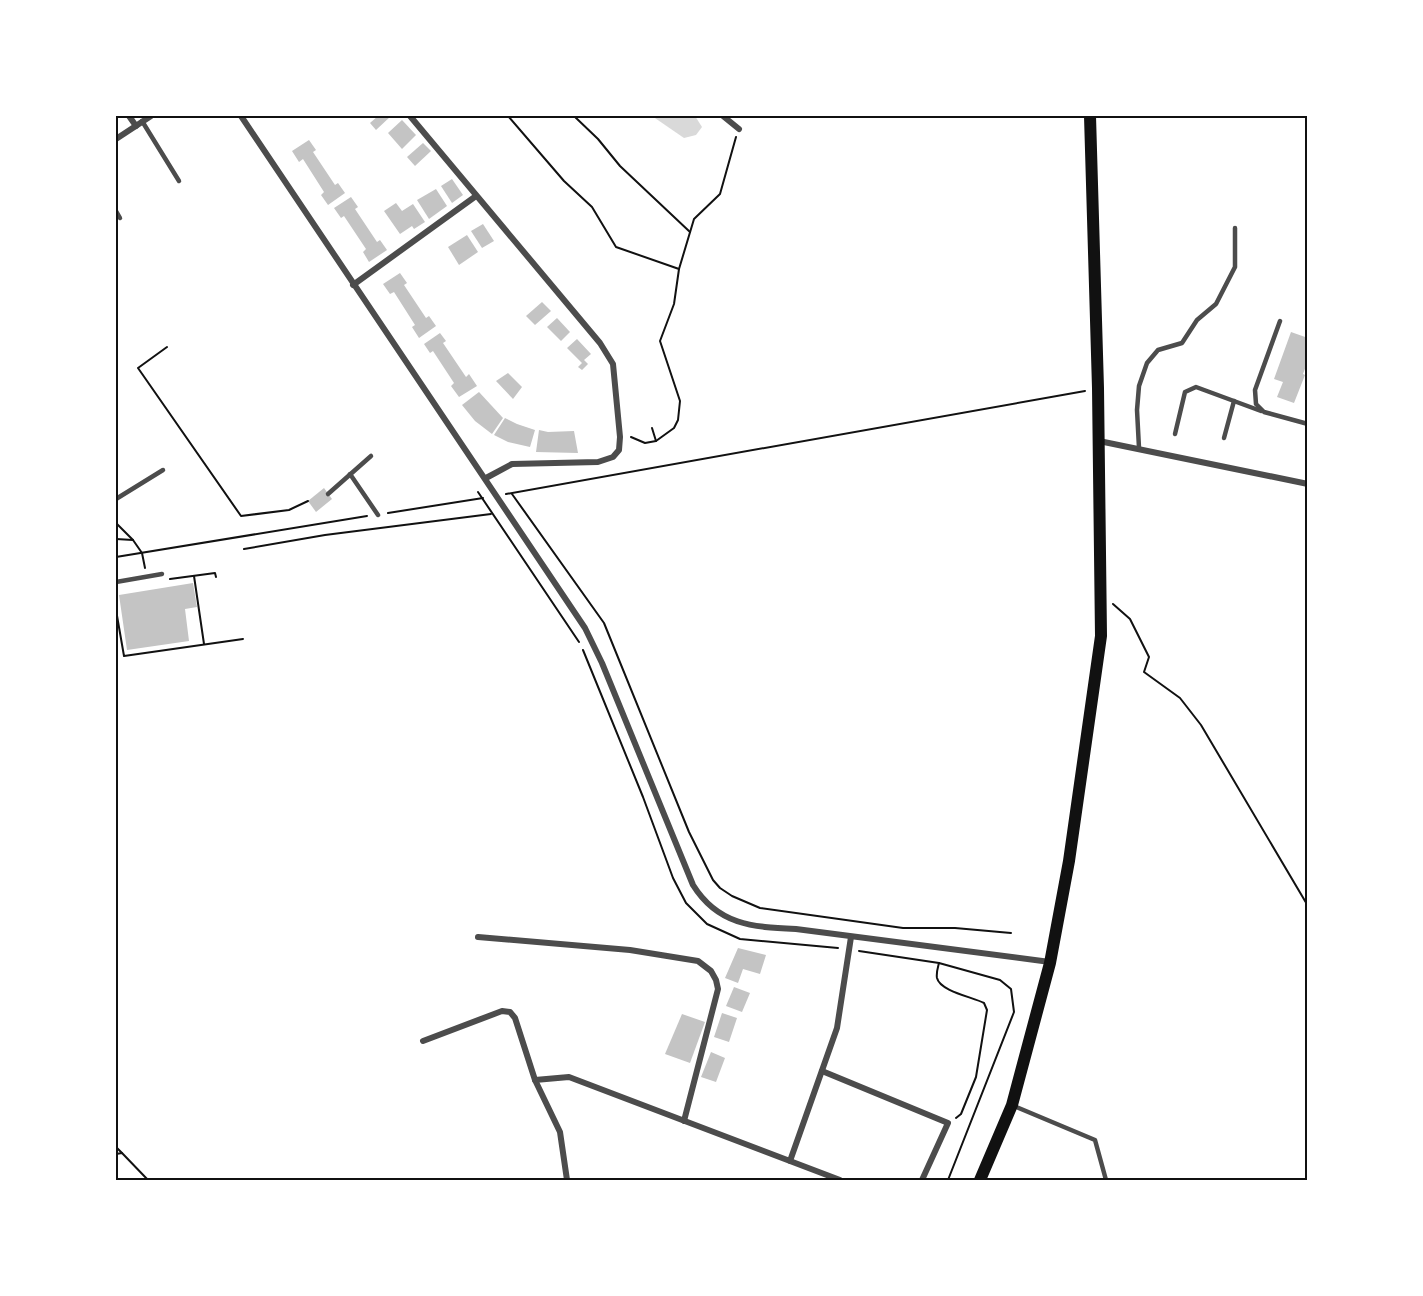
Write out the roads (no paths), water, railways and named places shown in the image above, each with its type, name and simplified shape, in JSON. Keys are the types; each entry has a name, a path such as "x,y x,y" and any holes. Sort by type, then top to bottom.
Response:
{"main road":[{"path":"981,1180 1012,1105 1050,963 1071,849 1101,636 1098,388 1090,116"}],"street":[{"path":"129,116 139,123"},
{"path":"116,139 151,116"},
{"path":"241,116 585,628 595,645 693,885 700,896 723,915 754,927 795,929 1050,963"},
{"path":"410,116 600,343 613,364 620,437 619,450 613,457 606,460 512,464 486,478"},
{"path":"723,116 739,129"},
{"path":"353,285 476,196"},
{"path":"1099,441 1308,484"},
{"path":"478,937 630,950 698,961 711,971 718,989 684,1121"},
{"path":"790,1161 837,1028 851,937"},
{"path":"423,1041 502,1011 510,1012 515,1018 535,1080 560,1132 567,1180"},
{"path":"822,1071 948,1123 922,1180"},
{"path":"535,1080 569,1077 840,1180"}],"lane":[{"path":"139,123 179,181"},
{"path":"116,211 120,218"},
{"path":"1138,448 1139,387 1147,363 1158,350 1182,342 1197,320 1216,304 1235,267 1235,228"},
{"path":"1264,412 1256,404 1255,390 1280,321"},
{"path":"1175,434 1185,392 1196,387 1264,412 1308,424"},
{"path":"1224,438 1234,401"},
{"path":"328,494 371,456"},
{"path":"116,499 162,470"},
{"path":"350,474 378,515"},
{"path":"116,582 162,574"},
{"path":"1012,1105 1095,1140 1106,1180"}]}
